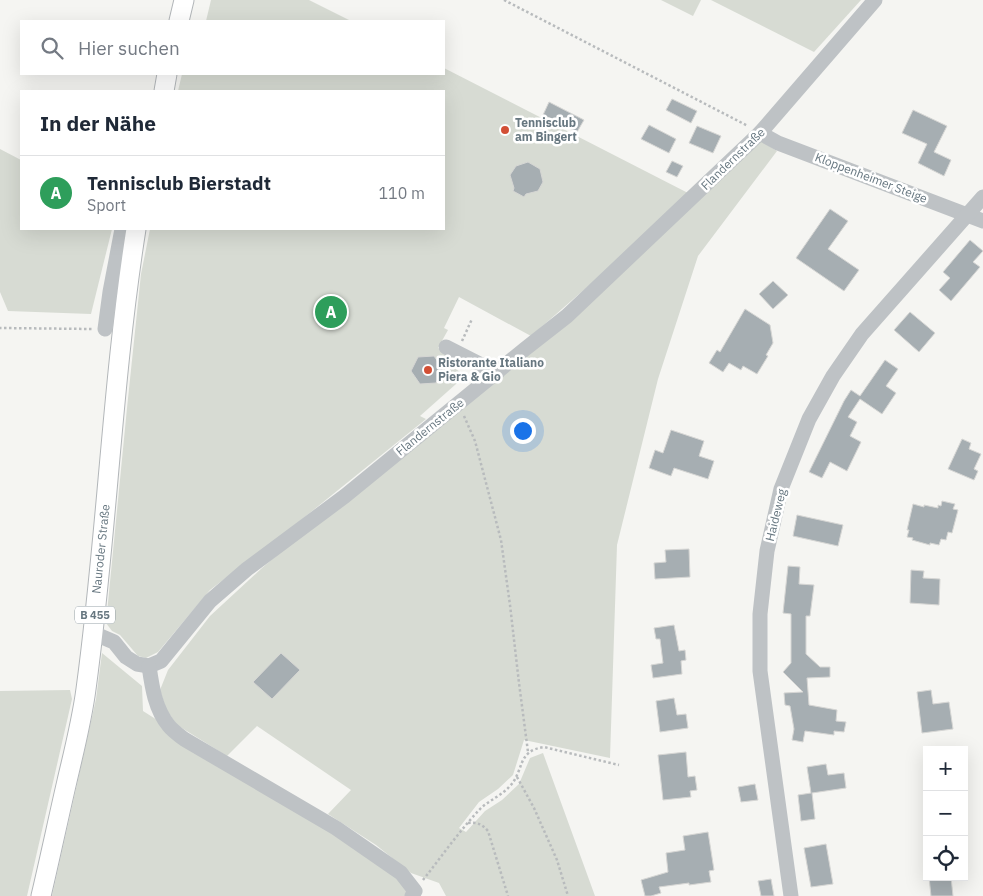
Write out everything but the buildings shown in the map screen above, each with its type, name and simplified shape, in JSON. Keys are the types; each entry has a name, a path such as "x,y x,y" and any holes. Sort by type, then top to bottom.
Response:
{"main road":[{"path":"179,20 184,0"},
{"path":"164,90 167,75"},
{"name":"Nauroder Straße","path":"41,896 86,690 122,329 136,230"}],"street":[{"name":"Flandernstraße","path":"149,666 161,661 210,601 247,569 345,496 567,316 760,133 875,0"},
{"name":"Kloppenheimer Steige","path":"760,133 778,143 983,221"},
{"name":"Haideweg","path":"791,896 760,671 760,614 767,551 781,489 809,419 833,376 862,334 983,197"},
{"path":"105,329 122,230"},
{"path":"451,350 497,373"},
{"path":"93,634 114,642 126,657 137,664 149,666 152,691 159,710 169,726 184,739 336,828 401,873 413,894"}],"path":[{"path":"504,0 760,133"},
{"path":"451,350 472,319"},
{"path":"0,327 105,329"},
{"path":"458,403 475,441 501,540 528,752"},
{"path":"413,894 468,823 488,803 508,788 517,776 528,752 544,747 619,765"},
{"path":"517,776 534,808 557,860 568,896"},
{"path":"468,823 475,822 482,825 488,831 508,896"}],"shaded area":[{"path":"211,0 309,0 349,20 206,20"},
{"path":"661,0 701,0 693,16"},
{"path":"711,0 861,0 814,52"},
{"path":"445,69 688,193 594,281 531,336 459,297 444,328 448,330 438,348 457,358 452,366 465,376 420,416 426,419 301,520 210,590 158,652 146,658 138,656 120,635 112,631 106,623 141,274 150,230 445,230 445,90 178,90 182,75 445,75"},
{"path":"761,141 777,151 698,256 658,379 617,545 610,758 524,740 513,775 498,789 479,802 459,828 466,832 485,811 502,800 519,784 530,758 543,753 595,896 446,896 439,883 411,873 376,845 328,814 351,790 257,726 227,756 177,725 166,709 160,690 168,670 210,616 262,568"},
{"path":"0,149 20,159 20,230 112,230 91,314 8,311 0,292"},
{"path":"102,653 142,686 143,711 348,841 400,877 408,889 405,896 52,896 96,699"},
{"path":"70,690 72,699 27,896 0,896 0,691"}],"place":[{"name":"Tennisclub am Bingert","path":"505,130"},
{"name":"Tennisclub Bierstadt","path":"331,312"},
{"name":"Ristorante Italiano Piera & Gio","path":"428,370"}]}
